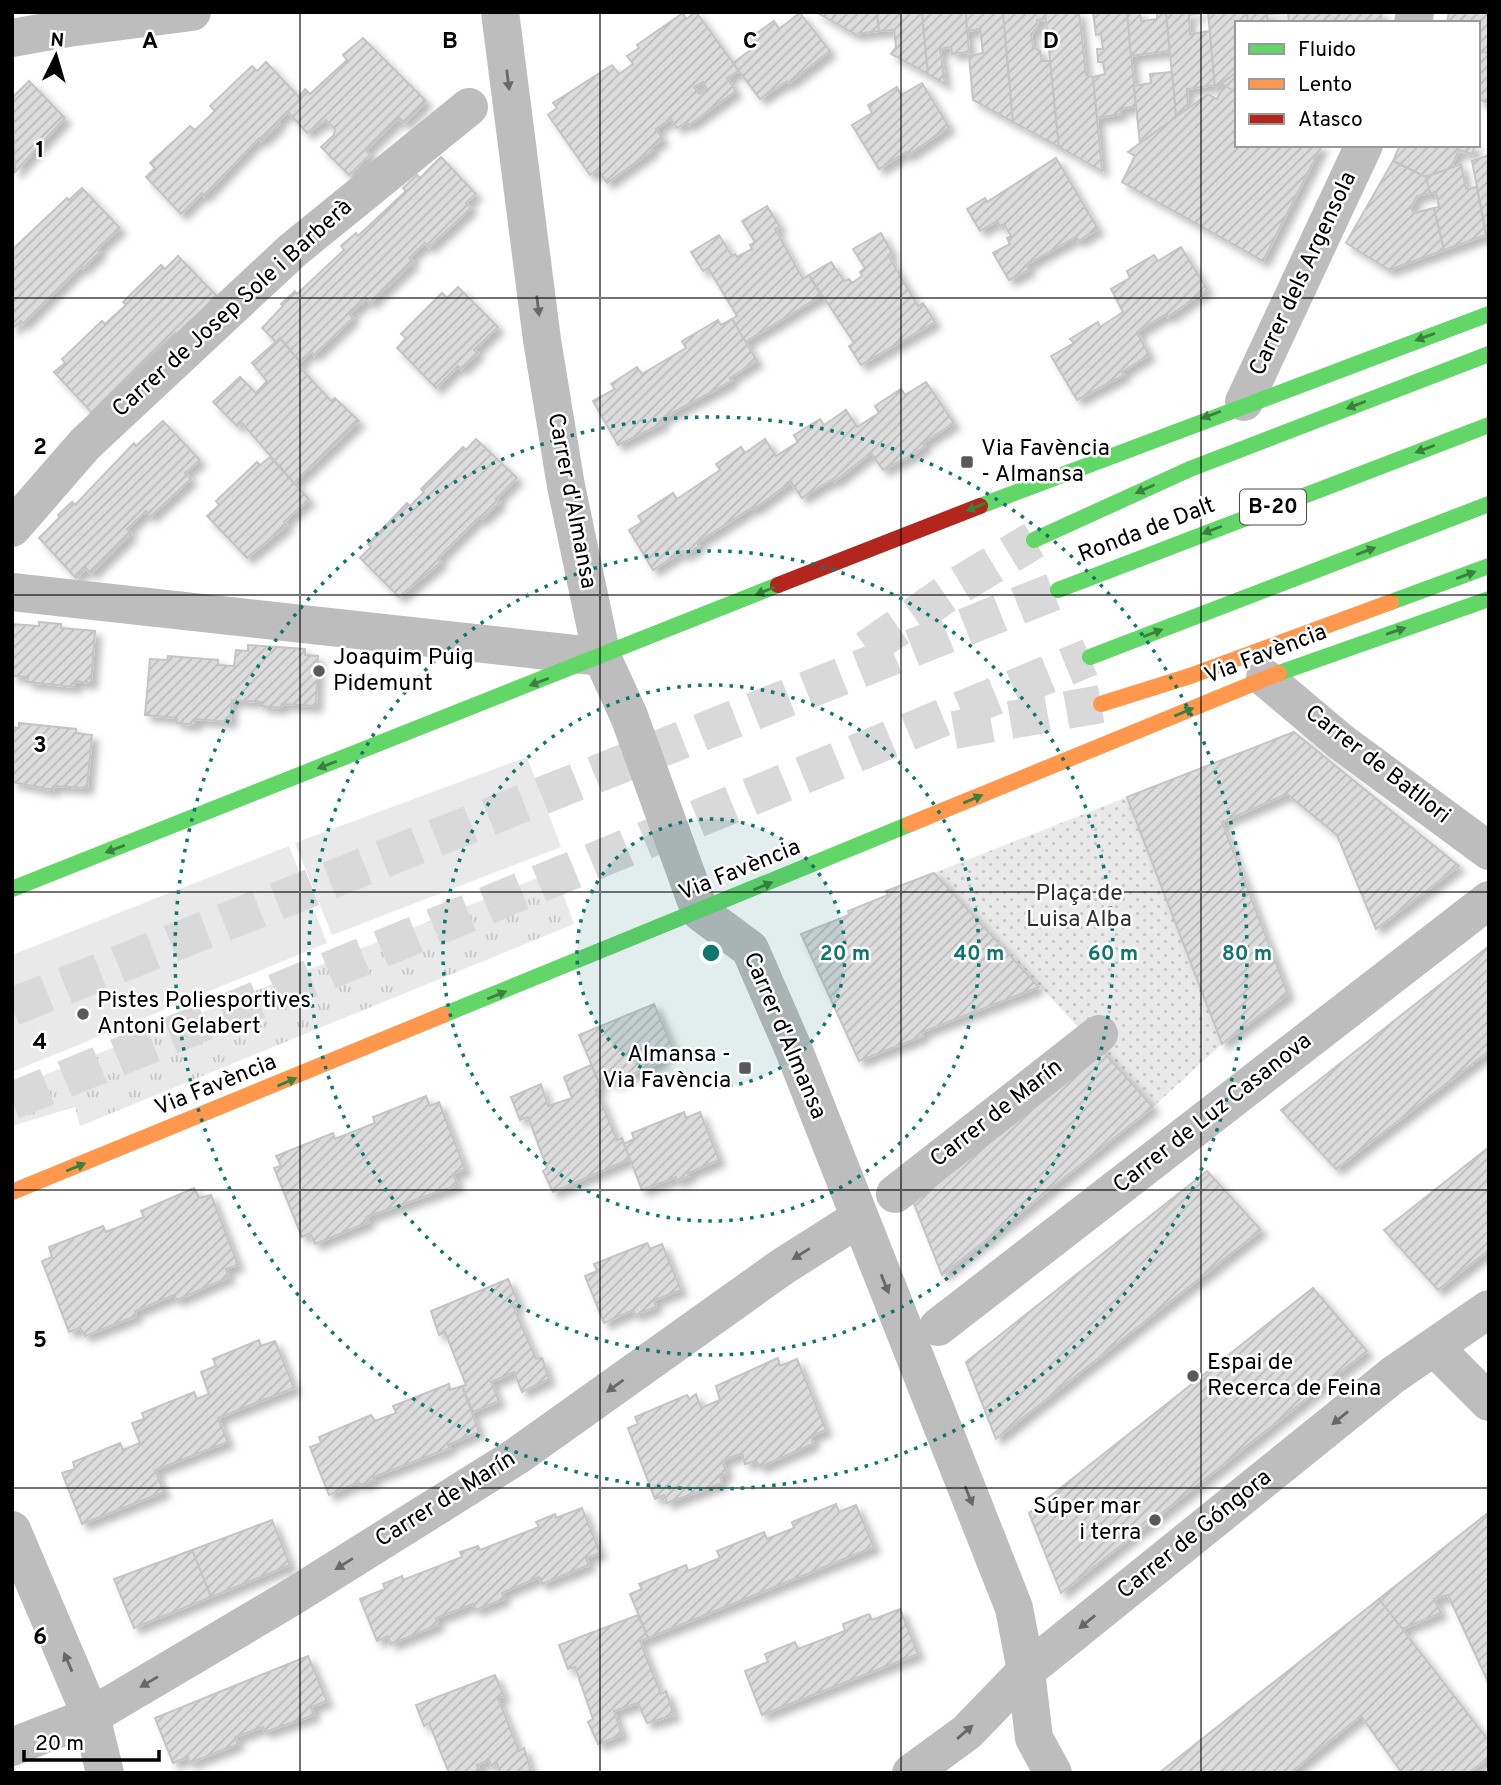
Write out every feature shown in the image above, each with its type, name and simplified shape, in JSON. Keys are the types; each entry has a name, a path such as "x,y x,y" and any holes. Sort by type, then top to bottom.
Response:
{"main road":[{"path":"12,889 1244,402 1489,314"},
{"path":"1034,540 1191,469 1489,354"},
{"name":"Ronda de Dalt","path":"1058,590 1489,425"},
{"path":"1090,657 1489,504"},
{"path":"1101,704 1190,676 1489,566"},
{"name":"Via Favència","path":"12,1192 1265,678 1489,599"}],"street":[{"path":"12,38 192,12"},
{"name":"Carrer d'Almansa","path":"500,12 544,354 566,486 602,657 629,716 700,912 750,949 793,1048 1014,1608 1026,1671 1034,1738 1053,1773"},
{"name":"Carrer de Josep Sole i Barberà","path":"12,528 85,444 273,269 469,107"},
{"name":"Carrer dels Argensola","path":"1244,402 1363,147"},
{"path":"12,593 602,657"},
{"name":"Carrer de Batllori","path":"1265,678 1341,742 1489,851"},
{"name":"Carrer de Luz Casanova","path":"938,1327 1489,900"},
{"name":"Carrer de Marín","path":"895,1194 1099,1034"},
{"name":"Carrer de Marín","path":"12,1747 91,1717 292,1597 517,1456 782,1267 859,1218"},
{"name":"Carrer de Góngora","path":"911,1773 967,1732 1026,1671 1393,1376 1489,1310"},
{"path":"1434,1348 1489,1402"},
{"path":"12,1530 91,1717 105,1773"}],"green space":[{"name":"Pistes Poliesportives Antoni Gelabert","path":"527,757 561,847 332,935 295,843"},
{"name":"Plaça de Luisa Alba","path":"1127,797 1222,1044 1153,1107 934,873"},
{"name":"Pistes Poliesportives Antoni Gelabert","path":"289,846 327,943 12,1072 12,955"},
{"path":"555,871 574,924 80,1126 75,1107 12,1126 12,1088"}],"building":[{"path":"696,12 739,71 727,78 736,91 689,125 687,122 677,128 671,119 656,129 663,139 651,147 653,150 607,183 598,170 590,175 548,115 557,108 553,103 612,65 619,74 633,64 627,56 639,48 637,45 683,13 686,19","holes":["703,82 707,89 699,94 694,87"]},
{"path":"816,12 877,12 879,31 855,34"},
{"path":"877,12 922,12 928,74 891,54 896,47 894,30 879,31"},
{"path":"922,12 966,12 969,52 952,54 951,47 940,49 945,84 928,74"},
{"path":"966,12 1003,12 1013,122 973,100 969,56 983,53 980,29 967,31"},
{"path":"1003,12 1045,12 1046,19 1037,20 1038,27 1031,34 1033,47 1040,51 1042,61 1050,61 1059,147 1013,122"},
{"path":"1045,12 1079,12 1086,75 1093,77 1102,171 1059,147"},
{"path":"1093,12 1127,12 1136,106 1120,109 1121,114 1097,118 1093,77 1105,74 1103,62 1098,62 1097,49 1103,49 1101,34 1096,35"},
{"path":"1127,12 1140,12 1141,21 1157,19 1157,12 1166,12 1170,51 1131,56"},
{"path":"1166,12 1208,12 1189,15 1190,34 1210,31 1215,85 1187,89 1188,108 1176,117"},
{"path":"1208,12 1247,12 1248,21 1235,21 1235,73 1215,88"},
{"path":"1247,12 1288,12 1267,14 1268,21 1248,21"},
{"path":"1288,12 1382,12 1381,21 1289,21"},
{"path":"1449,12 1489,12 1489,53 1480,51 1480,21 1447,21"},
{"path":"800,13 830,51 789,83 787,81 760,99 733,63 752,49 747,40 774,21 779,29"},
{"path":"363,38 426,101 404,123 399,118 380,136 366,150 370,155 349,175 321,147 334,135 335,129 326,120 307,133 288,112 305,89 310,94 347,60 343,55"},
{"path":"1480,51 1489,53 1489,103 1480,100"},
{"path":"266,62 301,99 261,141 259,138 204,196 202,193 181,214 146,177 155,168 150,163 190,126 195,130 215,111 210,106 252,66 257,71"},
{"path":"1172,72 1176,117 1140,144 1134,86 1151,83 1150,74"},
{"path":"1235,74 1235,92 1221,84"},
{"path":"29,81 65,118 15,172 12,98"},
{"path":"922,83 949,127 908,155 906,152 879,169 852,125 872,113 868,105 897,87 901,95"},
{"path":"1224,85 1235,92 1235,147 1321,147 1263,261 1122,182 1135,156 1128,152 1208,94 1217,99"},
{"path":"1399,147 1475,147 1472,154 1459,150 1450,169 1426,177 1393,161"},
{"path":"1489,155 1489,234 1486,235 1472,161"},
{"path":"441,157 476,194 466,203 471,208 429,247 425,243 409,258 413,262 370,303 367,299 349,314 353,318 314,355 311,351 300,362 280,338 276,342 262,328 283,306 281,304 295,291 297,294 344,250 341,246 356,233 358,236 406,191 403,188 417,175 420,178"},
{"path":"1056,158 1098,229 1078,241 1076,237 1026,265 1029,270 1009,280 993,253 1010,244 1007,238 1011,236 1004,224 1000,226 997,221 980,231 967,209 985,198 987,202"},
{"path":"1393,161 1426,177 1430,193 1417,196 1411,208 1414,213 1434,208 1444,250 1389,270 1346,243"},
{"path":"1461,164 1466,189 1477,187 1486,235 1444,250 1434,208 1439,207 1436,192 1430,193 1426,177"},
{"path":"82,188 120,228 97,249 100,252 83,268 81,266 23,324 21,321 12,329 12,250 67,198 69,200"},
{"path":"767,206 780,227 775,229 803,279 809,275 821,296 745,342 732,319 737,316 708,268 703,271 691,252 719,235 732,256 735,254 737,257 752,249 750,245 755,242 742,221"},
{"path":"881,233 892,253 888,255 918,306 923,303 935,322 861,365 849,346 854,343 809,275 831,262 844,281 849,279 852,283 862,276 860,272 865,268 853,249"},
{"path":"1181,247 1207,289 1168,317 1166,314 1137,332 1149,355 1122,372 1124,375 1077,400 1051,356 1074,343 1070,339 1098,322 1100,327 1123,312 1111,289 1130,278 1127,271 1154,255 1158,261"},
{"path":"178,256 216,295 179,337 175,333 130,375 134,380 92,413 54,372 65,363 62,359 102,321 105,324 126,305 123,302 161,265 165,269"},
{"path":"458,287 498,327 474,350 478,353 461,369 458,366 436,388 397,348 406,338 401,334 442,293 447,298"},
{"path":"732,319 757,361 730,378 732,381 661,419 663,423 618,445 593,401 615,389 611,384 637,367 642,374 686,348 682,341 718,320 721,325"},
{"path":"280,338 300,362 297,364 331,401 335,398 359,421 294,483 241,422 237,426 213,402 240,377 256,393 267,381 252,363"},
{"path":"926,382 954,423 923,443 925,446 914,454 883,470 871,453 834,482 833,479 802,498 791,482 754,509 753,507 697,543 699,546 685,555 683,551 653,570 629,530 642,522 638,516 673,493 677,499 720,470 716,464 741,447 745,453 765,439 776,456 798,442 794,435 820,419 824,425 846,410 857,427 879,413 875,406 901,389 905,395"},
{"path":"163,421 200,460 185,473 191,479 150,517 146,511 127,529 131,534 91,573 86,568 76,578 39,538 60,517 58,515 72,502 75,505 134,443 136,446"},
{"path":"476,439 517,478 496,499 500,502 482,519 479,517 438,558 441,562 399,597 360,558 371,547 368,544 407,503 410,506 424,492 421,489 463,447 466,450"},
{"path":"270,457 309,499 284,522 287,525 247,558 207,516 219,505 216,501 257,462 260,465"},
{"path":"39,622 61,624 61,628 95,631 91,683 75,681 75,687 27,682 28,677 12,676 12,624 39,626"},
{"path":"248,645 305,649 305,655 318,656 316,706 282,704 281,708 261,706 262,702 232,700 230,722 195,719 195,725 177,723 177,718 145,715 150,659 167,660 168,656 218,660 218,665 234,666 236,650 248,651"},
{"path":"19,723 76,729 76,733 92,735 87,788 54,786 53,790 12,782 12,727 19,728"},
{"path":"1294,732 1459,866 1376,929 1337,835 1287,794 1222,822 1288,994 1222,1044 1127,797"},
{"path":"934,873 1039,987 922,1032 923,1036 859,1061 801,934 849,915 848,911 888,895 886,891"},
{"path":"1489,946 1489,1051 1336,1169 1281,1110"},
{"path":"654,1004 673,1049 661,1056 663,1061 612,1083 610,1076 598,1080 579,1035"},
{"path":"1099,1047 1153,1107 942,1275 911,1196"},
{"path":"591,1065 601,1087 596,1090 617,1140 622,1138 630,1159 553,1192 543,1171 547,1168 528,1117 520,1120 511,1097 541,1084 548,1106 572,1098 564,1077"},
{"path":"426,1096 430,1106 439,1102 465,1169 453,1174 458,1185 366,1217 369,1222 315,1244 310,1233 302,1237 274,1168 281,1166 276,1156 333,1133 335,1139 375,1123 373,1117"},
{"path":"684,1112 686,1118 700,1112 719,1160 688,1173 689,1176 677,1181 676,1177 642,1190 624,1144 634,1139 632,1133"},
{"path":"1489,1147 1489,1250 1438,1290 1384,1230"},
{"path":"1207,1171 1261,1230 996,1439 966,1362"},
{"path":"194,1188 199,1198 211,1195 238,1265 226,1269 229,1277 177,1300 174,1295 135,1311 136,1316 85,1336 80,1328 69,1332 42,1261 52,1257 49,1247 103,1226 106,1232 144,1217 141,1211"},
{"path":"647,1243 650,1249 662,1244 681,1290 654,1300 656,1307 635,1315 633,1310 604,1323 585,1276 597,1271 594,1264"},
{"path":"508,1279 519,1304 513,1306 536,1359 542,1358 549,1379 522,1392 514,1372 491,1382 499,1401 473,1412 462,1386 466,1385 445,1332 439,1335 431,1311"},
{"path":"1313,1288 1367,1351 1061,1593 1029,1513"},
{"path":"259,1340 261,1346 275,1341 294,1388 218,1418 228,1442 155,1470 164,1492 82,1524 62,1473 75,1469 73,1462 120,1443 123,1450 140,1443 132,1423 144,1419 142,1413 194,1392 197,1399 209,1394 201,1372 216,1366 213,1359"},
{"path":"778,1358 780,1366 797,1359 826,1430 811,1436 813,1444 760,1467 756,1461 745,1464 742,1453 722,1461 727,1473 720,1476 722,1483 667,1503 664,1495 655,1499 628,1428 638,1424 635,1417 687,1395 689,1399 696,1394 701,1408 720,1400 716,1386"},
{"path":"449,1384 450,1390 462,1386 479,1432 448,1445 450,1448 373,1477 374,1480 361,1485 359,1482 329,1495 310,1447 321,1443 319,1437 371,1415 375,1421 396,1413 393,1406"},
{"path":"836,1504 839,1512 856,1505 874,1547 648,1638 630,1594 642,1589 639,1584 686,1565 688,1571 720,1558 717,1551 764,1532 767,1539 794,1528 792,1522"},
{"path":"582,1508 600,1553 586,1558 589,1565 542,1584 539,1577 502,1593 504,1599 476,1610 473,1604 436,1618 438,1625 391,1644 388,1636 377,1641 360,1599 385,1589 383,1584 402,1576 403,1580 462,1557 460,1552 478,1546 480,1550 539,1527 536,1522 555,1514 556,1518"},
{"path":"1489,1512 1489,1684 1448,1595 1434,1599 1441,1613 1402,1629 1379,1599"},
{"path":"272,1520 290,1565 211,1597 192,1550"},
{"path":"192,1550 211,1597 134,1628 114,1579"},
{"path":"1379,1599 1489,1741 1489,1758 1468,1773 1402,1773 1361,1716 1290,1773 1159,1773"},
{"path":"900,1609 918,1654 762,1715 745,1671 768,1662 765,1654 795,1642 798,1649 845,1631 843,1624 869,1614 872,1620"},
{"path":"638,1615 648,1638 640,1641 661,1694 666,1691 674,1715 647,1723 638,1703 614,1711 622,1735 598,1744 588,1722 593,1719 575,1667 568,1669 559,1645"},
{"path":"308,1656 327,1701 311,1707 314,1715 265,1732 263,1727 235,1737 238,1744 190,1763 188,1757 173,1763 155,1718"},
{"path":"495,1675 504,1696 498,1698 519,1751 524,1748 531,1771 500,1773 497,1763 491,1766 489,1760 477,1765 480,1771 475,1773 449,1773 429,1723 424,1726 416,1705"}],"tunnel":[{"path":"867,649 956,587 1034,540"},
{"path":"12,1007 1058,590"},
{"path":"12,1101 1090,657"},
{"path":"954,730 1101,704"}],"traffic: fast":[{"path":"980,506 1489,314"},
{"path":"1034,540 1190,469 1489,354"},
{"path":"1058,590 1489,425"},
{"path":"1090,657 1489,504"},
{"path":"1391,602 1489,566"},
{"path":"12,889 778,585"},
{"path":"1279,673 1489,599"},
{"path":"443,1015 910,824"}],"traffic: slow":[{"path":"1101,704 1190,676 1391,602"},
{"path":"910,824 1279,673"},
{"path":"12,1192 443,1015"}],"traffic: jam":[{"path":"778,585 980,506"}],"place":[{"name":"Via Favència - Almansa","path":"967,462"},
{"name":"Joaquim Puig Pidemunt","path":"319,671"},
{"name":"Pistes Poliesportives Antoni Gelabert","path":"83,1014"},
{"name":"Almansa - Via Favència","path":"745,1068"},
{"name":"Espai de Recerca de Feina","path":"1193,1376"},
{"name":"Súper mar i terra","path":"1155,1520"}]}
